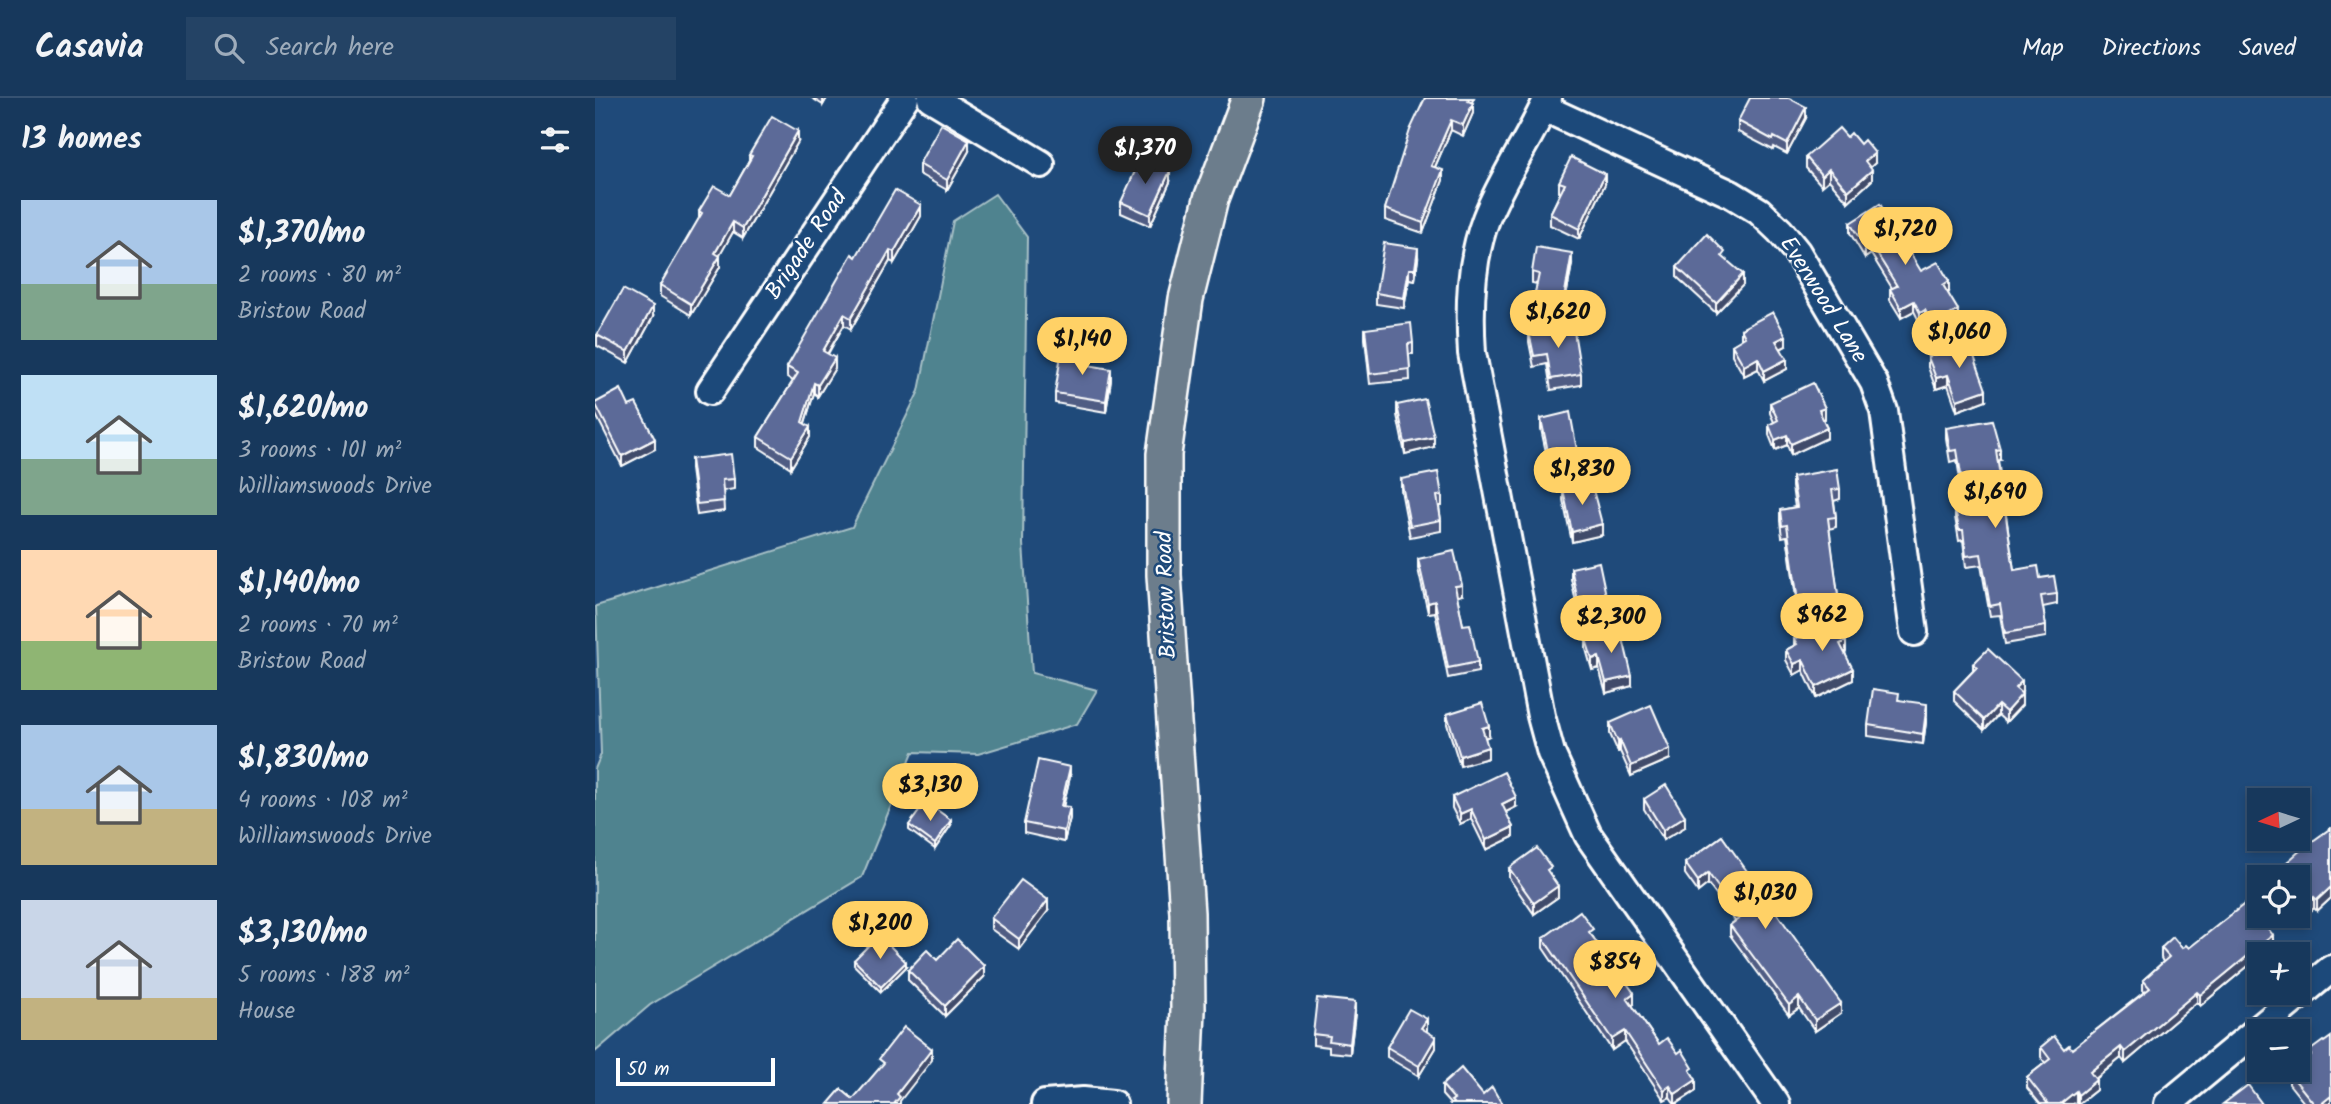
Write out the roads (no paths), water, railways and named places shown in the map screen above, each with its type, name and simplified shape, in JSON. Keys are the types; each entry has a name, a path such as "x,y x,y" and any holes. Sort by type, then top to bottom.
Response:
{"main road":[{"name":"Bristow Road","path":"1184,1104 1188,913 1164,575 1164,454 1186,299 1211,199 1249,98"}],"street":[{"name":"Brigade Road","path":"710,391 905,98"},
{"path":"931,98 1041,164"},
{"path":"1546,103 1486,219 1471,289 1470,324 1472,353 1541,716 1551,753 1588,835 1776,1104"},
{"name":"Everwood Lane","path":"1546,103 1731,194 1759,211 1780,230 1797,252 1874,383 1884,411 1914,632"},
{"path":"2168,1104 2331,969"},
{"path":"1045,1104 1083,1101 1113,1104"}]}
